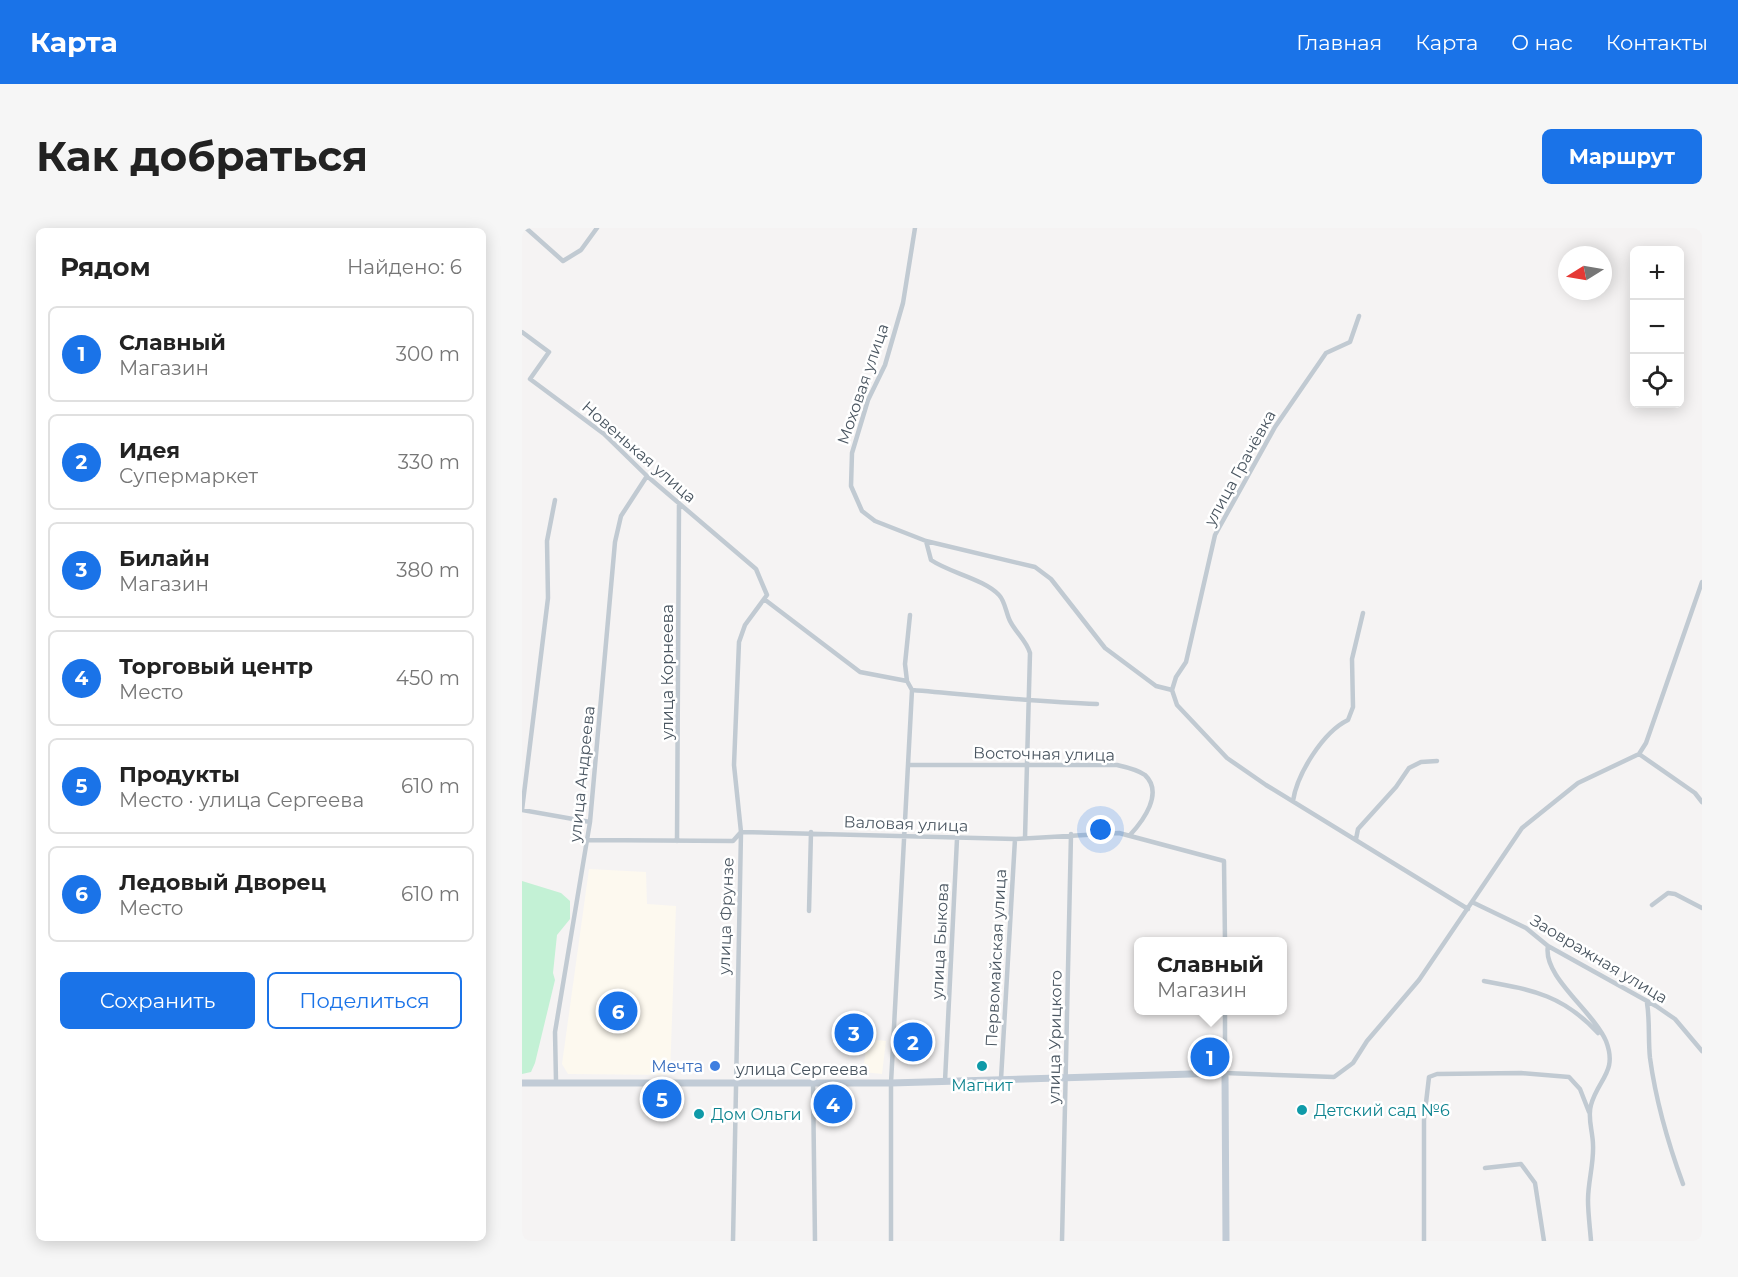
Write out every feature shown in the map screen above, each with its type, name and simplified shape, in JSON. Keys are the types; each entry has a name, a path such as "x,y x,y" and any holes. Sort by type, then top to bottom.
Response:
{"main road":[{"name":"улица Сергеева","path":"522,1083 556,1081 891,1083 1225,1073"},
{"path":"1225,1073 1226,1241"}],"street":[{"path":"526,228 563,261 582,250 597,228"},
{"name":"Моховая улица","path":"915,228 903,303 885,365 868,400 852,453 851,486 861,511 875,521 926,541 1035,567 1051,579 1106,648 1156,686 1172,690"},
{"name":"улица Грачёвка","path":"1172,690 1176,677 1186,662 1215,535 1275,427 1326,353 1350,342 1359,316"},
{"name":"Новенькая улица","path":"522,332 549,352 530,379 604,434 647,476 756,569 766,595 764,599"},
{"name":"улица Андреева","path":"556,1081 555,1032 588,840 615,542 621,516 647,476"},
{"path":"555,500 547,541 548,598 522,810 590,822"},
{"name":"улица Корнеева","path":"677,841 679,503"},
{"path":"926,541 931,560 946,570 987,586 1000,595 1009,620 1027,643 1030,652 1024,838"},
{"path":"1225,1015 1225,1073 1334,1077 1353,1063 1367,1041 1419,980 1522,828 1578,783 1639,754 1646,743 1702,582"},
{"path":"764,599 860,672 907,681"},
{"name":"улица Фрунзе","path":"733,1241 734,1083 741,832 734,765 739,642 745,625 764,599"},
{"path":"1293,801 1296,783 1333,727 1348,720 1353,707 1352,658 1364,613"},
{"path":"891,1241 891,1083 909,765 912,690 907,681 905,664 910,615"},
{"path":"912,690 1097,704"},
{"path":"1172,690 1177,705 1227,758 1468,909"},
{"path":"1639,754 1695,793 1702,802"},
{"path":"1356,839 1358,829 1396,787 1409,768 1421,762 1437,761"},
{"name":"Восточная улица","path":"909,765 1118,765 1143,774 1149,781 1152,804 1130,835"},
{"name":"Валовая улица","path":"588,840 733,841 741,832 1015,839 1071,834 1130,835 1224,861 1225,937"},
{"path":"809,911 811,832"},
{"name":"улица Урицкого","path":"1062,1241 1071,834"},
{"name":"улица Быкова","path":"945,1080 957,838"},
{"name":"Первомайская улица","path":"1001,1079 1015,839"},
{"path":"1652,904 1668,893 1675,894 1702,908"},
{"name":"Заовражная улица","path":"1472,902 1526,928 1548,946 1599,973 1675,1019 1702,1052"},
{"path":"1548,946 1546,956 1550,967 1605,1040 1610,1067 1589,1112"},
{"path":"1484,981 1524,988 1553,999 1579,1012 1605,1040"},
{"path":"1647,1003 1650,1055 1658,1100 1668,1144 1683,1184"},
{"path":"1424,1241 1424,1120 1429,1077 1437,1074 1531,1073 1569,1077 1580,1089 1589,1094 1597,1091"},
{"path":"813,1082 815,1241"},
{"path":"1580,1089 1589,1112 1594,1146 1588,1201 1591,1241"},
{"path":"1485,1168 1521,1164 1535,1183 1544,1241"}],"shaded area":[{"path":"589,869 646,872 647,904 676,906 670,1075 568,1074 562,1064"},
{"path":"867,1039 886,1041 882,1074 863,1072"}],"green space":[{"path":"522,881 561,893 570,901 570,919 557,935 553,973 555,980 535,1063 531,1072 522,1074"}],"place":[{"name":"Ледовый Дворец","path":"618,1011"},
{"name":"Билайн","path":"854,1033"},
{"name":"Идея","path":"913,1042"},
{"name":"Славный","path":"1210,1057"},
{"name":"Мечта","path":"715,1066"},
{"name":"Магнит","path":"982,1066"},
{"name":"Продукты","path":"662,1099"},
{"name":"Торговый центр","path":"833,1104"},
{"name":"Детский сад №6","path":"1302,1110"},
{"name":"Дом Ольги","path":"699,1114"}]}
